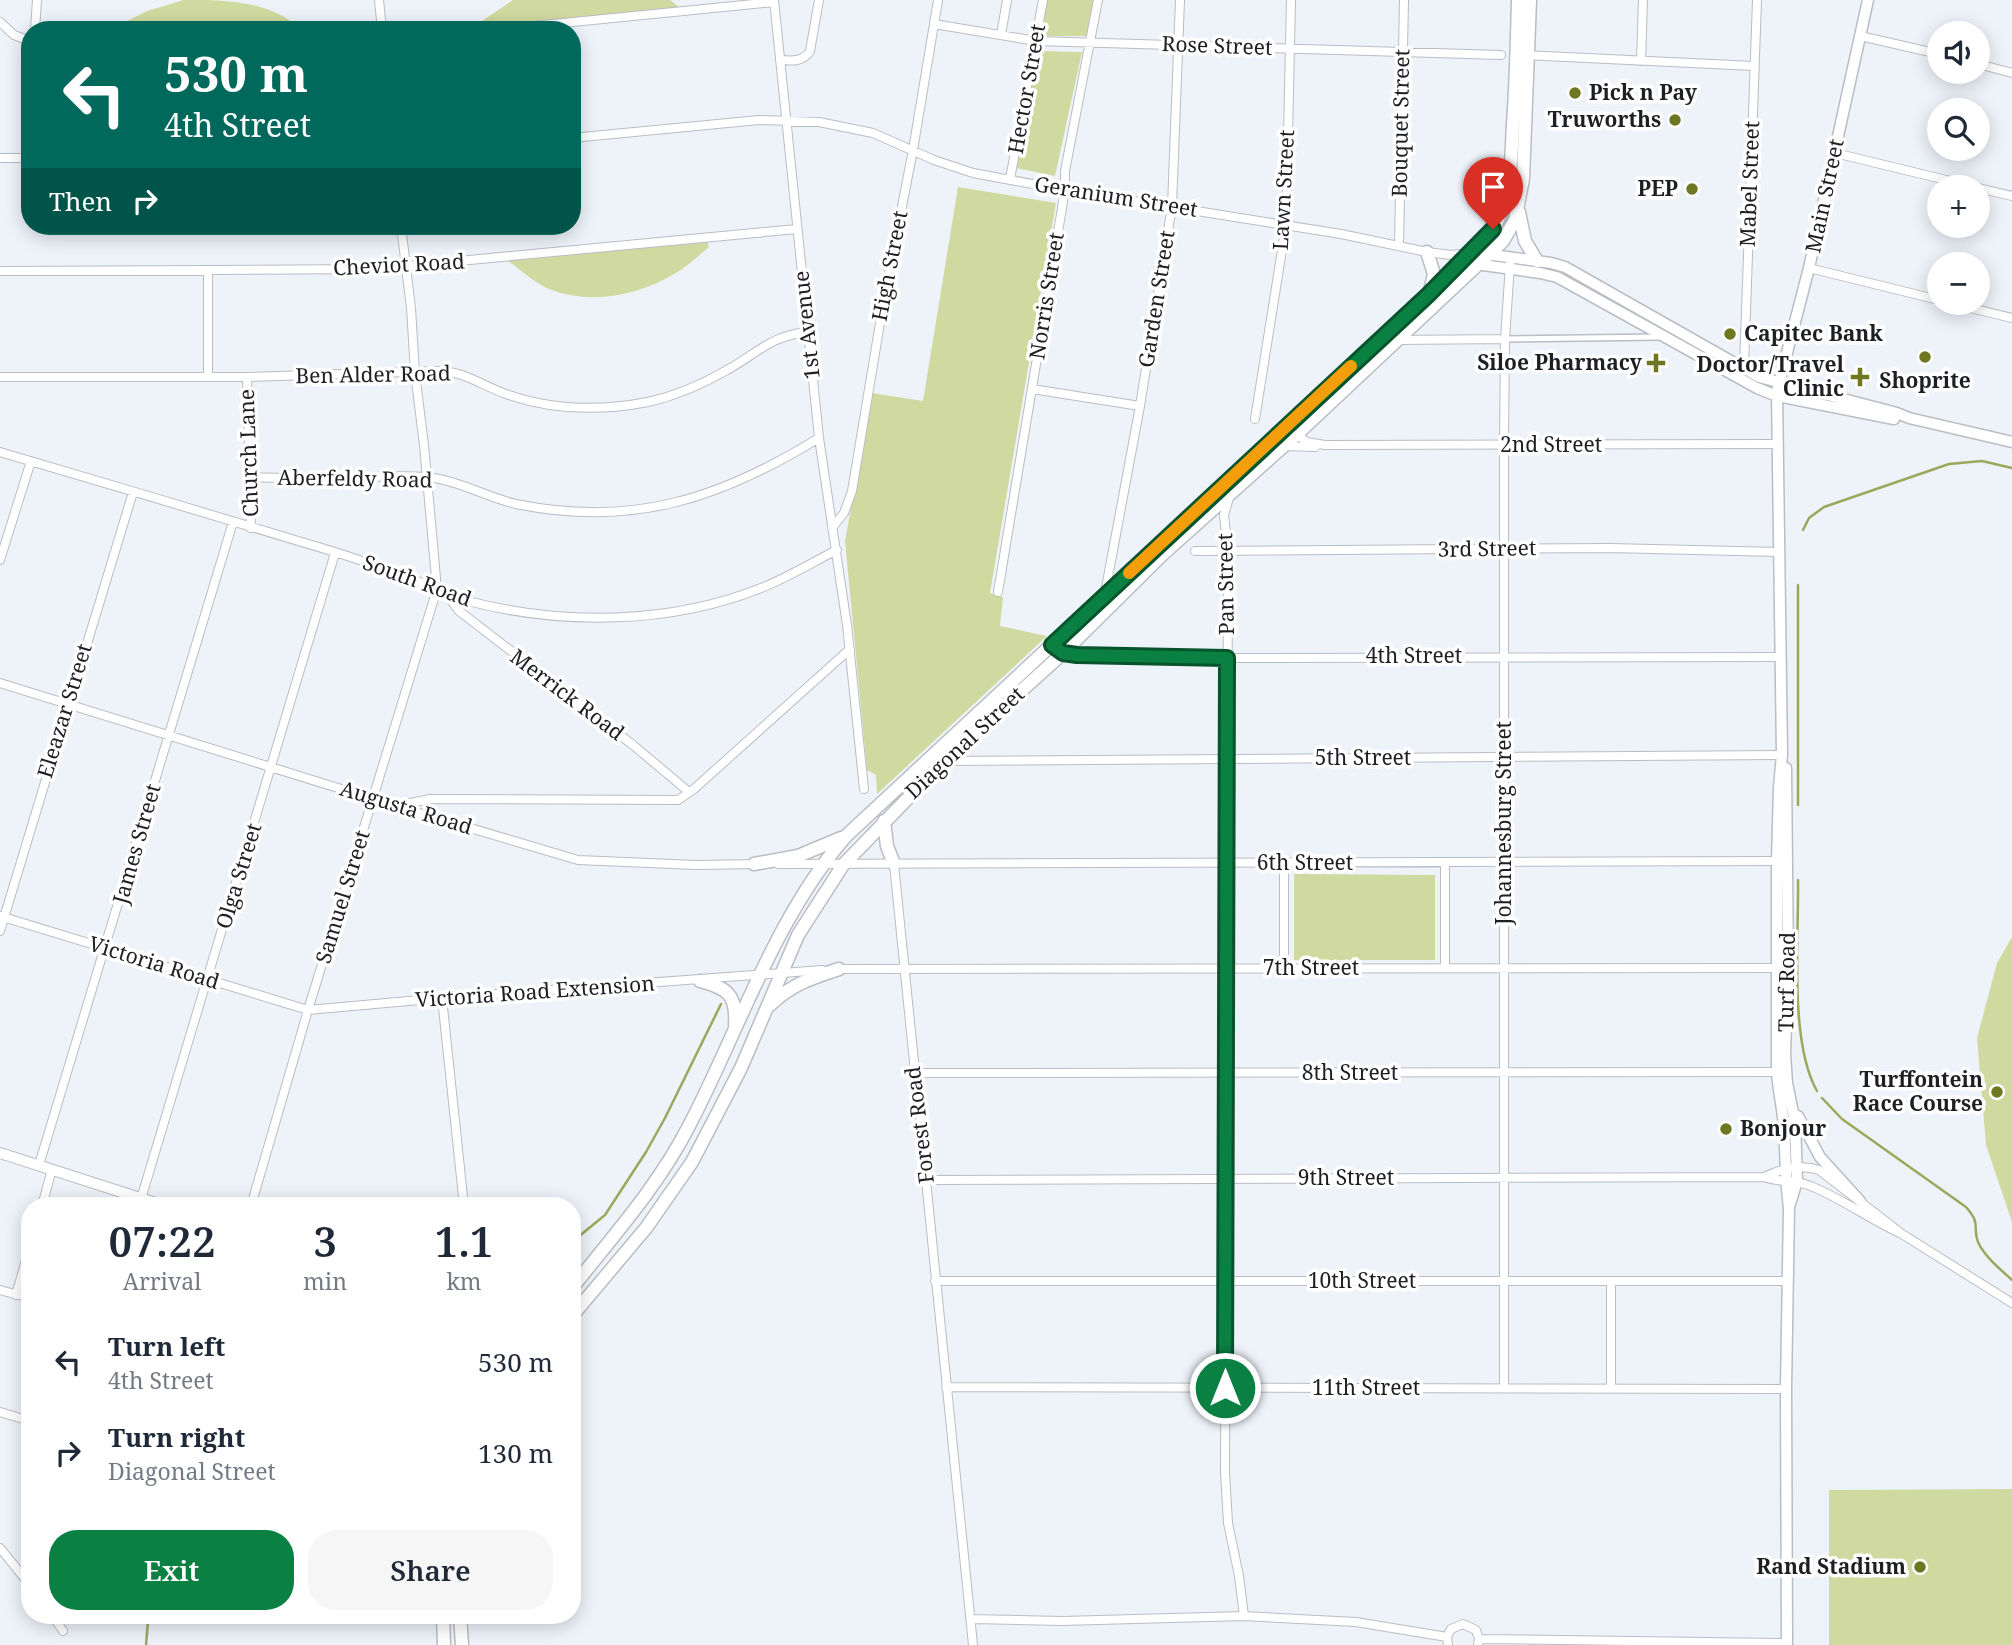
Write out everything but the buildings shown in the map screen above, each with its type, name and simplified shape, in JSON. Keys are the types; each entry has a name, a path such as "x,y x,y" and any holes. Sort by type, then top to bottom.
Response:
{"main road":[{"path":"1518,0 1524,152 1519,209 1525,241 1537,261"},
{"path":"1522,55 1530,0"},
{"name":"Main Street","path":"1777,390 1809,268 1868,0"},
{"name":"Diagonal Street","path":"581,1305 646,1228 692,1162 741,1068 798,935 844,864 944,761 1063,653 1163,554 1284,446 1291,431 1428,295 1456,259 1471,252 1493,229 1507,195 1522,55"},
{"name":"Diagonal Street","path":"581,1276 659,1178 691,1124 787,920 823,864 846,836 1105,596 1398,340 1490,255 1506,237 1519,209"},
{"path":"1427,252 1434,274 1428,295"},
{"name":"Geranium Street","path":"1471,252 1490,255 1557,277 1757,388 1777,390"},
{"name":"Geranium Street","path":"1456,259 1479,265 1537,261 1551,263 1579,274 1744,368 1777,390"},
{"path":"1777,390 1897,412 1909,418 2012,442"},
{"name":"Turf Road","path":"1777,390 1783,787 1782,1072 1778,1092 1784,1129 1784,1175 1789,1207 1786,1389 1787,1644"},
{"path":"884,821 887,846 894,864"},
{"path":"754,864 798,856 846,836"},
{"path":"765,1011 780,995 799,982 839,969"},
{"path":"700,981 717,986 729,994 736,1015 734,1032"},
{"name":"Turf Road","path":"1782,1072 1794,1111 1797,1168 1797,1181 1789,1207"},
{"path":"1794,1111 1820,1157 1860,1201"},
{"path":"443,1624 444,1645"},
{"path":"461,1624 462,1645"}],"street":[{"path":"36,21 37,0"},
{"path":"379,0 381,21"},
{"path":"780,60 797,61 805,58 810,51 819,0"},
{"name":"High Street","path":"832,528 844,513 852,491 938,0"},
{"path":"1001,35 1007,0"},
{"name":"Hector Street","path":"1010,179 1043,0"},
{"name":"Norris Street","path":"998,592 1065,190 1065,171 1098,0"},
{"name":"Garden Street","path":"1105,596 1140,406 1172,206 1180,0"},
{"name":"Lawn Street","path":"1255,419 1286,225 1291,0"},
{"name":"Bouquet Street","path":"1399,245 1404,0"},
{"path":"1641,61 1643,0"},
{"name":"Mabel Street","path":"1744,368 1757,0"},
{"path":"580,21 774,1"},
{"name":"1st Avenue","path":"774,1 807,332 819,438 850,649 863,789"},
{"path":"0,22 21,38"},
{"name":"Rose Street","path":"934,24 1036,41 1501,55"},
{"path":"1860,36 1927,51"},
{"path":"1522,55 1754,66"},
{"path":"1990,67 2012,73"},
{"name":"Geranium Street","path":"581,137 786,120 845,126 873,133 964,170 1065,190 1399,245 1456,259"},
{"path":"1835,153 1927,176"},
{"path":"0,158 21,158"},
{"path":"1990,191 2012,196"},
{"name":"Cheviot Road","path":"0,271 208,272 405,268 797,229"},
{"path":"402,235 437,589"},
{"name":"Johannesburg Street","path":"1504,1388 1504,445 1505,340 1510,263"},
{"path":"1809,268 1927,297"},
{"path":"208,272 208,377"},
{"path":"1990,313 2012,318"},
{"name":"Ben Alder Road","path":"0,377 247,377 453,372 505,394 532,402 588,408 613,407 651,401 690,389 727,370 779,337 807,332"},
{"path":"1398,340 1664,337"},
{"name":"Church Lane","path":"247,377 251,528"},
{"path":"1032,389 1140,406"},
{"name":"2nd Street","path":"1291,431 1307,442 1325,445"},
{"name":"Aberfeldy Road","path":"249,477 427,477 499,499 552,510 638,510 672,505 718,491 760,472 819,438"},
{"name":"2nd Street","path":"1284,446 1777,444"},
{"name":"South Road","path":"0,452 335,553 437,589 447,595 503,609 551,616 604,618 712,603 764,587 836,550"},
{"path":"0,560 31,461"},
{"name":"Eleazar Street","path":"0,931 2,917 133,492"},
{"name":"Pan Street","path":"1230,495 1224,515 1228,552 1225,1472 1228,1522 1244,1616"},
{"name":"James Street","path":"39,1165 233,523"},
{"name":"3rd Street","path":"1195,551 1610,548 1779,552"},
{"name":"Olga Street","path":"142,1197 335,553"},
{"name":"Samuel Street","path":"254,1197 437,589"},
{"name":"Merrick Road","path":"447,595 475,624 633,745 689,792"},
{"path":"1052,645 1063,653"},
{"path":"396,806 430,799 677,800 850,649"},
{"name":"4th Street","path":"1063,653 1227,658 1779,657"},
{"name":"Augusta Road","path":"0,683 578,860 696,865 823,864"},
{"name":"5th Street","path":"944,761 1782,755"},
{"name":"6th Street","path":"823,864 1782,861"},
{"path":"1445,862 1445,968"},
{"path":"1284,863 1284,968"},
{"name":"Forest Road","path":"894,864 973,1645"},
{"name":"Victoria Road","path":"2,917 308,1010"},
{"name":"7th Street","path":"761,975 839,969 1783,968"},
{"name":"Victoria Road Extension","path":"308,1010 761,975"},
{"path":"442,998 463,1197"},
{"name":"8th Street","path":"914,1073 1782,1072"},
{"path":"0,1153 135,1197"},
{"path":"1784,1175 1797,1168 1819,1170 1902,1234 2012,1303"},
{"path":"44,1197 52,1169"},
{"path":"1784,1175 1821,1190 1902,1234"},
{"name":"9th Street","path":"927,1180 1784,1175"},
{"path":"16,1294 21,1277"},
{"name":"10th Street","path":"935,1281 1788,1281"},
{"path":"1611,1281 1611,1388"},
{"path":"0,1290 21,1295"},
{"name":"11th Street","path":"946,1387 1786,1389"},
{"path":"0,1412 21,1418"},
{"path":"0,1548 21,1574"},
{"path":"971,1619 1062,1621 1244,1616 1356,1622 1447,1641 1454,1626 1463,1624 1472,1626 1479,1642 1787,1644"},
{"path":"58,1624 63,1631"}],"green space":[{"path":"184,0 216,0 262,7 290,21 128,21 147,11"},
{"path":"513,0 670,0 679,7 545,21 482,21"},
{"path":"1046,0 1093,0 1087,36 1040,36"},
{"path":"1038,51 1082,52 1055,176 1016,168"},
{"path":"958,187 1056,203 990,593 1003,597 1000,626 1047,636 877,794 876,775 867,770 845,541 872,393 923,401"},
{"path":"707,242 709,247 674,274 645,288 613,296 581,296 549,289 508,261"},
{"path":"1294,874 1435,875 1435,960 1294,960"},
{"name":"Turffontein Race Course","path":"2012,937 2012,1222 1986,1145 1977,1038 1997,963"},
{"name":"Rand Stadium","path":"2012,1489 2012,1645 1829,1645 1829,1490"}],"waterway":[{"path":"1803,530 1809,518 1824,507 1949,464 1982,461 2012,468"},
{"path":"1798,585 1798,805"},
{"path":"1798,880 1799,1018 1808,1070 1817,1091"},
{"path":"581,1235 605,1215 646,1152 721,1004"},
{"path":"1822,1098 1842,1119 1966,1207 1974,1218 1976,1237 1981,1247 2012,1280"},
{"path":"146,1645 148,1624"}],"slow traffic":[{"path":"1129,573 1351,366"}],"place":[{"name":"Pick n Pay","path":"1575,93"},
{"name":"Truworths","path":"1675,120"},
{"name":"PEP","path":"1692,189"},
{"name":"Capitec Bank","path":"1730,334"},
{"name":"Shoprite","path":"1925,357"},
{"name":"Siloe Pharmacy","path":"1656,363"},
{"name":"Doctor/Travel Clinic","path":"1860,377"},
{"name":"Turffontein Race Course","path":"1997,1092"},
{"name":"Bonjour","path":"1726,1129"},
{"name":"Rand Stadium","path":"1920,1567"}],"route":[{"path":"1225,1388 1227,658 1077,655 1063,653 1052,645 1428,295 1493,229"}]}
